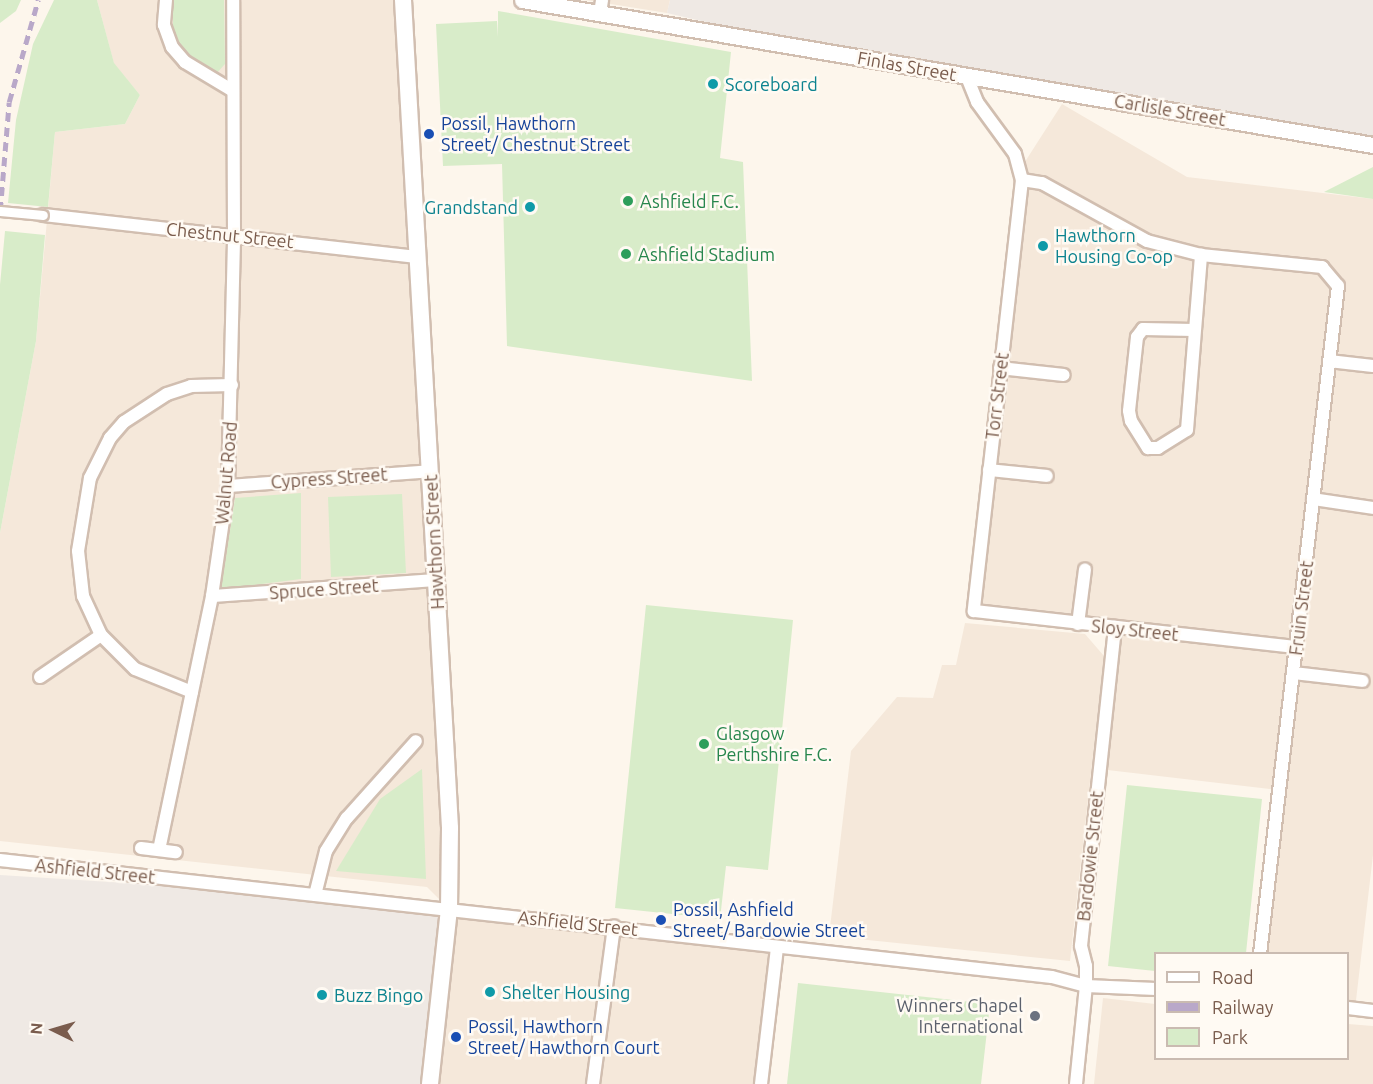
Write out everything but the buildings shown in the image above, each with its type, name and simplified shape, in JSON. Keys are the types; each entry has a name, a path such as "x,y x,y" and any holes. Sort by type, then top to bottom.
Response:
{"main road":[{"name":"Hawthorn Street","path":"403,0 450,828 450,909 430,1084"}],"street":[{"path":"166,0 164,25 172,47 185,62 233,91"},
{"name":"Walnut Road","path":"159,850 212,596 228,486 234,234 233,0"},
{"name":"Finlas Street","path":"522,0 601,7 967,76 976,102 1015,154 1022,180"},
{"name":"Carlisle Street","path":"967,76 1373,145"},
{"path":"1022,180 1042,183 1147,241 1202,255 1187,430 1158,448 1148,448 1131,422 1129,411 1137,337 1143,329 1194,330"},
{"name":"Torr Street","path":"974,612 1022,180"},
{"path":"0,211 43,215"},
{"name":"Chestnut Street","path":"43,215 234,234 418,257"},
{"name":"Fruin Street","path":"1202,255 1322,267 1338,286 1260,952"},
{"path":"1329,361 1373,366"},
{"path":"1000,368 1064,375"},
{"path":"192,692 135,669 101,634 83,596 78,551 90,478 99,456 124,422 144,406 190,387 232,385"},
{"path":"989,470 1047,476"},
{"name":"Cypress Street","path":"228,486 430,471"},
{"path":"1313,499 1373,508"},
{"path":"1078,624 1085,569"},
{"name":"Spruce Street","path":"212,596 436,580"},
{"name":"Sloy Street","path":"974,612 1296,647"},
{"name":"Bardowie Street","path":"1076,1084 1086,986 1086,966 1081,946 1115,627"},
{"path":"40,677 101,634"},
{"path":"1293,673 1364,681"},
{"path":"315,895 326,851 347,818 416,741"},
{"path":"141,848 176,852"},
{"name":"Ashfield Street","path":"0,860 614,926 777,947 1052,977 1086,986 1154,989"},
{"path":"593,1084 614,926"},
{"path":"761,1084 777,947"},
{"path":"1349,1008 1373,1011"}],"shaded area":[{"path":"97,0 403,0 450,908 777,947 761,1084 430,1084 449,909 427,887 0,841 0,533 36,341 55,132 125,124 140,95 114,64"},
{"path":"586,0 670,0 667,13"},
{"path":"670,0 1373,0 1373,145 856,57 667,13"},
{"path":"1062,104 1187,177 1373,199 1373,855 1355,1009 1349,1008 1349,952 1260,952 1279,790 1099,769 1115,628 974,611 1021,168"},
{"path":"965,623 1085,634 1104,656 1070,961 829,936 851,751 897,697 933,698 942,665 956,665"},
{"path":"0,875 315,895 449,909 430,1084 0,1084"},
{"path":"1103,998 1154,1004 1154,1060 1349,1060 1349,1024 1373,1026 1373,1084 1094,1084"}],"green space":[{"path":"0,0 21,0 16,11 0,23"},
{"path":"54,0 97,0 114,63 140,95 125,124 55,132 48,207 8,203 16,120 33,44"},
{"path":"173,0 224,0 225,64 216,74 180,48 173,32"},
{"name":"Ashfield Stadium","path":"498,11 731,52 720,158 743,162 752,381 507,346 502,164 443,166 436,24 497,21 498,37"},
{"path":"1373,167 1373,199 1324,192"},
{"path":"5,231 45,235 36,341 0,533 0,285"},
{"path":"301,493 301,579 221,589 235,498"},
{"path":"402,494 406,573 331,577 328,497"},
{"path":"646,605 793,620 768,870 726,866 720,919 615,908"},
{"path":"422,769 426,879 336,871 380,799"},
{"path":"1127,785 1262,799 1246,952 1154,952 1154,971 1108,966"},
{"path":"798,983 990,1004 981,1084 787,1084"}],"railway":[{"path":"0,211 9,102 38,0"}],"place":[{"name":"Scoreboard","path":"713,84"},
{"name":"Possil, Hawthorn Street/ Chestnut Street","path":"429,134"},
{"name":"Ashfield F.C.","path":"628,201"},
{"name":"Grandstand","path":"530,207"},
{"name":"Hawthorn Housing Co-op","path":"1043,246"},
{"name":"Ashfield Stadium","path":"626,254"},
{"name":"Glasgow Perthshire F.C.","path":"704,744"},
{"name":"Possil, Ashfield Street/ Bardowie Street","path":"661,920"},
{"name":"Shelter Housing","path":"490,992"},
{"name":"Buzz Bingo","path":"322,995"},
{"name":"Winners Chapel International","path":"1035,1016"},
{"name":"Possil, Hawthorn Street/ Hawthorn Court","path":"456,1037"}]}
